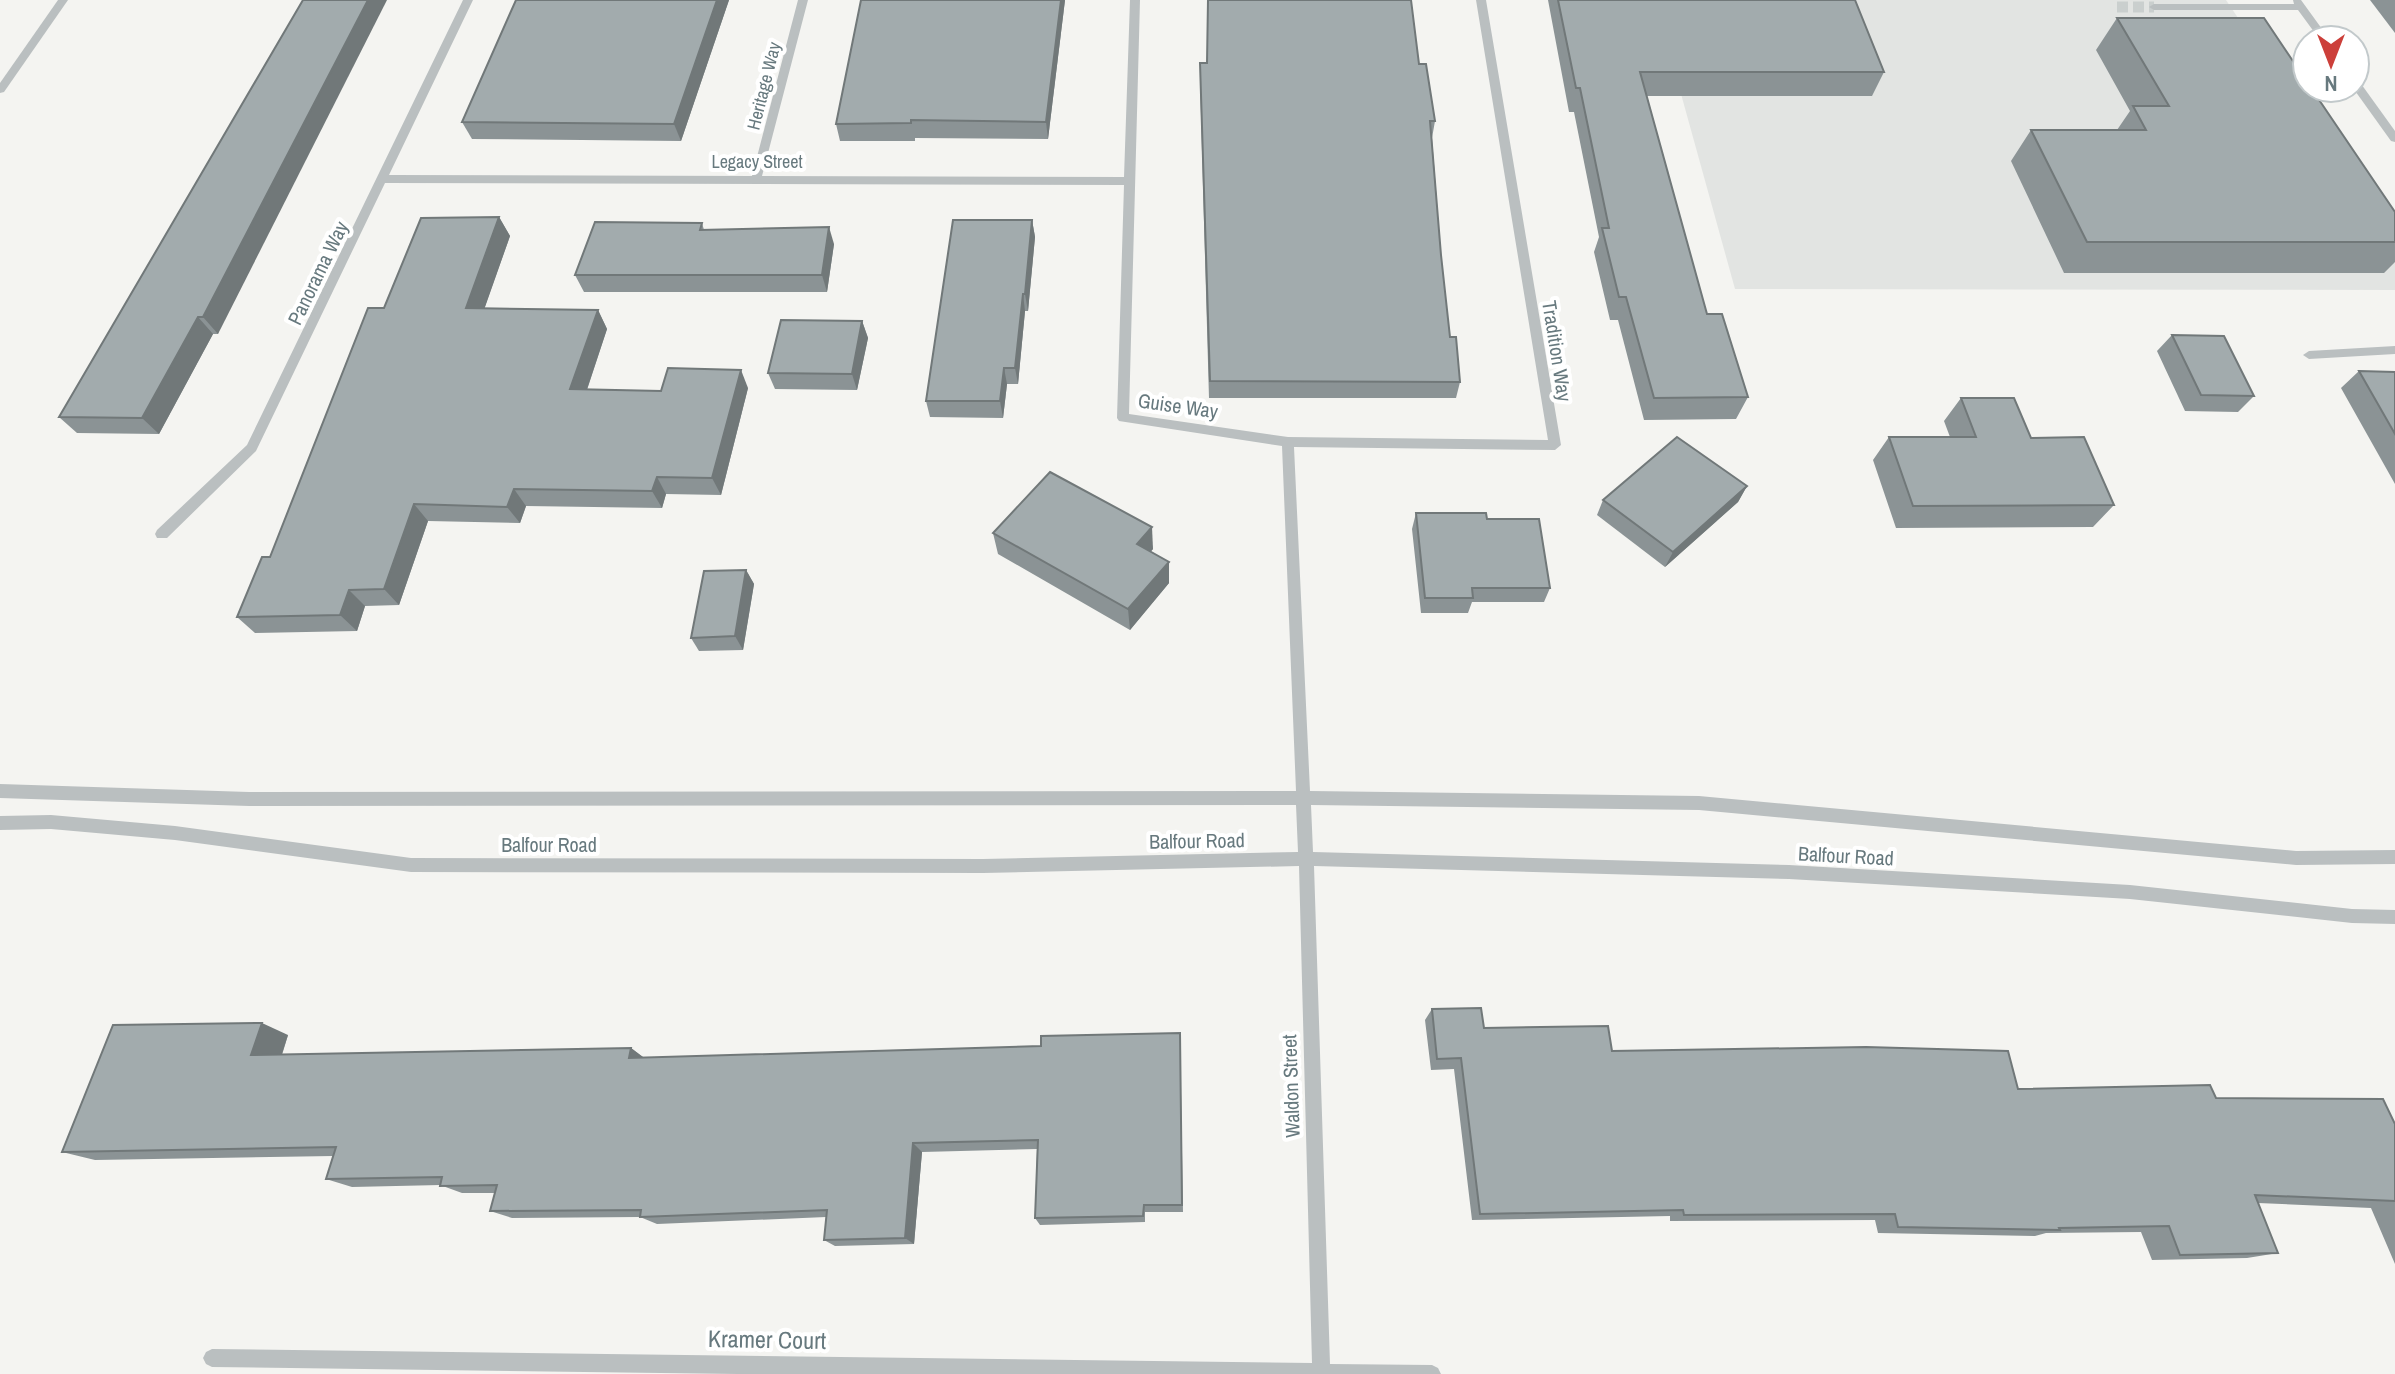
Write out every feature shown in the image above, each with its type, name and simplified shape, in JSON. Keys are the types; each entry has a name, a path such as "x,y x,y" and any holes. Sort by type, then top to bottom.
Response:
{"street":[{"path":"0,90 63,0"},
{"name":"Panorama Way","path":"162,534 252,448 468,0"},
{"name":"Heritage Way","path":"756,180 803,0"},
{"name":"Guise Way","path":"1135,0 1123,418 1288,442"},
{"name":"Tradition Way","path":"1288,442 1555,445 1481,0"},
{"path":"2154,7 2298,3 2313,24"},
{"path":"2370,104 2395,139"},
{"name":"Legacy Street","path":"384,179 1130,181"},
{"path":"2309,355 2395,350"},
{"path":"1288,442 1301,798"},
{"name":"Balfour Road","path":"0,791 249,799 1301,798 1699,803 2296,858 2395,857"},
{"name":"Waldon Street","path":"1301,798 1306,859 1321,1372"},
{"name":"Balfour Road","path":"0,823 51,822 175,833 411,865 983,866 1306,859 1820,874 2130,892 2352,916 2395,917"},
{"name":"Kramer Court","path":"212,1358 1432,1374"}],"shaded area":[{"path":"1655,0 2226,0 2291,97 2291,104 2296,104 2395,252 2395,290 1735,289"}],"building":[{"path":"303,0 368,0 203,317 198,317 142,418 59,417"},
{"path":"516,0 717,0 674,124 462,122"},
{"path":"861,0 1061,0 1046,122 911,120 911,123 836,124"},
{"path":"1208,0 1411,0 1419,64 1426,64 1435,121 1430,121 1441,255 1450,337 1456,337 1460,382 1210,381 1200,63 1207,63"},
{"path":"1558,0 1855,0 1884,72 1640,72 1707,314 1722,314 1748,397 1654,398 1626,297 1619,297 1602,228 1609,228"},
{"path":"2117,18 2264,18 2291,58 2291,104 2322,104 2395,212 2395,242 2087,242 2031,130 2146,130 2133,106 2169,106"},
{"path":"499,217 466,308 598,310 570,389 661,391 668,368 741,370 712,478 657,477 652,491 514,489 507,507 414,504 384,589 349,590 340,615 237,617 262,557 270,557 368,308 384,308 421,218"},
{"path":"953,220 1032,220 1015,368 1004,368 1000,401 926,401"},
{"path":"595,222 702,223 700,230 829,227 822,275 575,275"},
{"path":"781,320 862,321 852,374 768,373"},
{"path":"2172,335 2224,336 2254,396 2201,395"},
{"path":"2359,371 2395,372 2395,434"},
{"path":"1961,398 2014,398 2031,438 2084,437 2114,505 1913,506 1889,437 1976,437"},
{"path":"1677,437 1747,486 1673,552 1603,500"},
{"path":"1050,472 1152,527 1137,544 1169,562 1128,609 993,533"},
{"path":"1416,513 1486,513 1487,519 1539,519 1550,588 1472,588 1473,598 1425,598"},
{"path":"746,570 735,636 691,638 704,571"},
{"path":"1481,1008 1484,1028 1608,1026 1612,1051 1866,1047 2008,1051 2018,1089 2210,1085 2216,1098 2383,1099 2395,1124 2395,1201 2255,1195 2278,1253 2180,1255 2169,1226 2060,1230 1898,1227 1895,1214 1684,1215 1683,1210 1480,1214 1461,1058 1437,1059 1432,1009"},
{"path":"262,1023 251,1055 631,1048 629,1058 1041,1046 1041,1036 1180,1033 1182,1205 1144,1205 1143,1216 1035,1218 1038,1140 913,1143 905,1238 824,1240 827,1210 640,1217 641,1210 490,1211 497,1185 440,1186 442,1177 326,1179 336,1147 62,1152 113,1025"}],"tunnel":[{"path":"2117,7 2154,7"}]}
